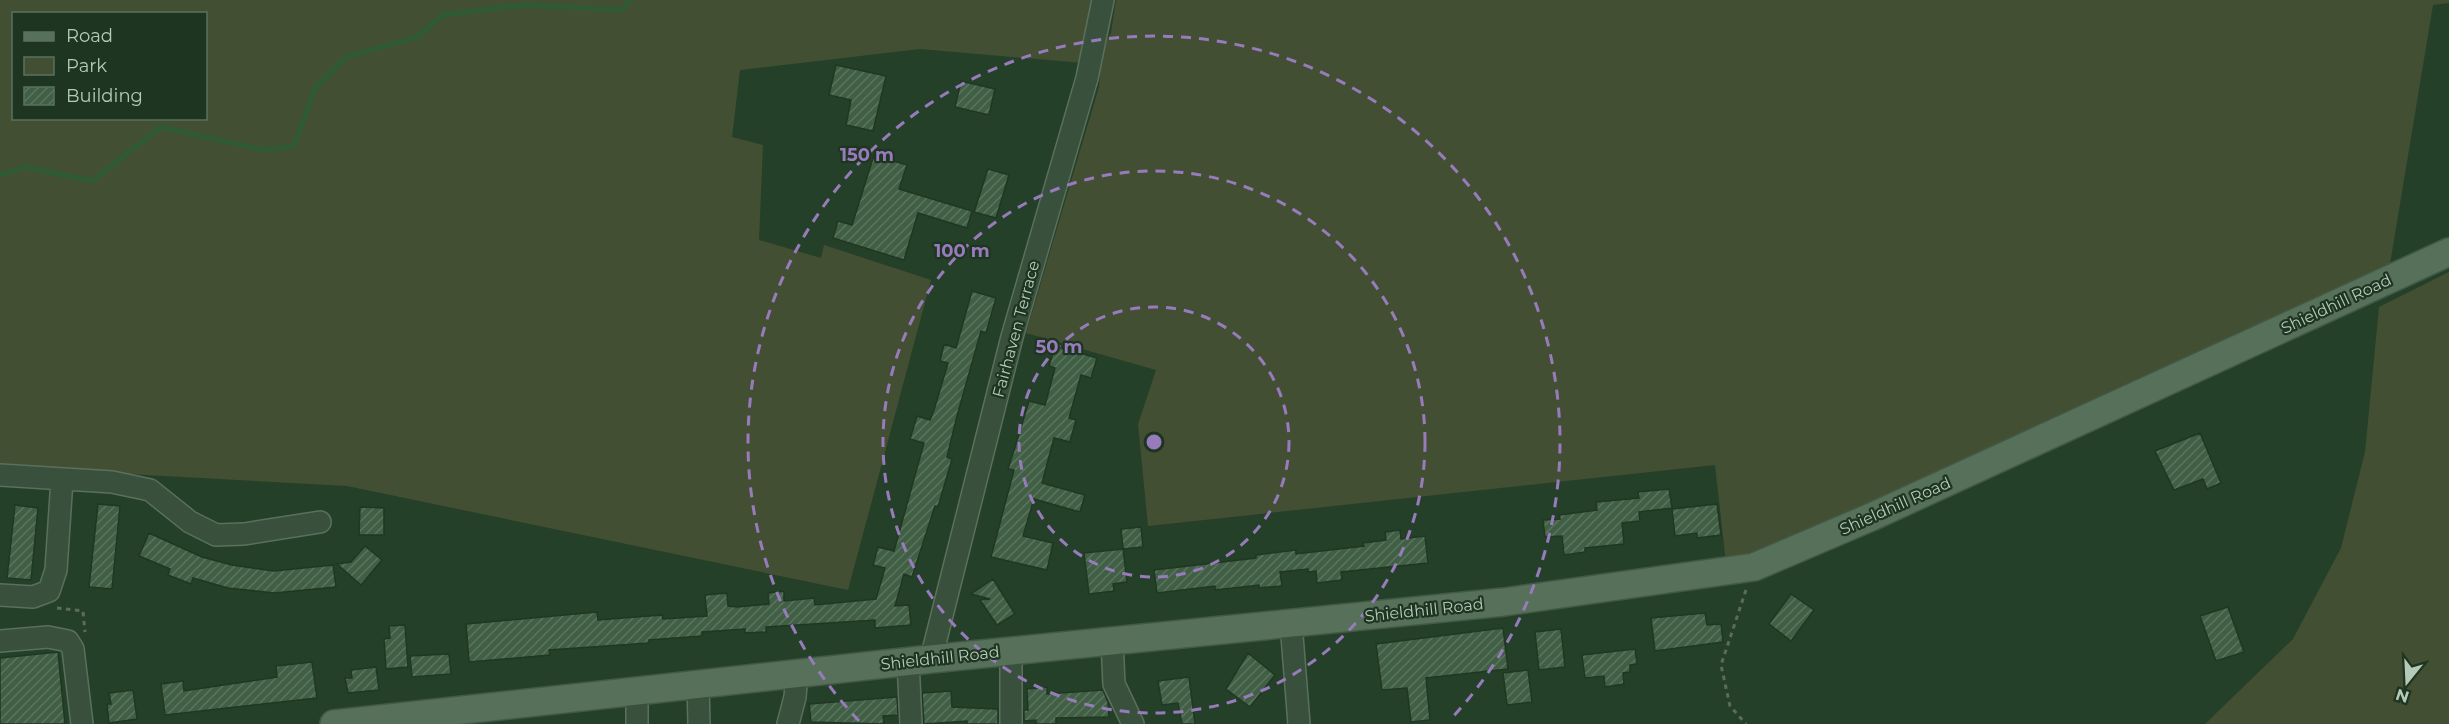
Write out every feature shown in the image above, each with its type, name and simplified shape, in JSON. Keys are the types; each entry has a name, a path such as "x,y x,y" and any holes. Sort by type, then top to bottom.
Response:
{"main road":[{"name":"Shieldhill Road","path":"334,724 474,716 637,690 1504,602 1754,567 1871,517 2449,252"}],"street":[{"name":"Fairhaven Terrace","path":"911,724 920,660 1087,78 1103,0"},
{"path":"0,475 112,482 150,490 190,522 216,535 244,534 320,522"},
{"path":"0,595 33,597 50,591 56,570 62,479"},
{"path":"1291,623 1299,724"},
{"path":"0,640 48,637 69,641 73,649 82,724"},
{"path":"1112,641 1114,684 1132,724"},
{"path":"1011,651 1011,724"},
{"path":"781,724 789,703 793,673"},
{"path":"788,724 795,697 793,673"},
{"path":"698,683 699,724"},
{"path":"637,690 637,724"}],"path":[{"path":"1746,724 1730,706 1721,665 1754,567"}],"green space":[{"path":"0,0 1094,0 1083,63 920,49 740,70 732,137 763,145 759,240 821,258 824,245 931,280 848,590 347,486 0,467"},
{"path":"1116,0 2449,0 2449,3 2433,5 2390,264 1831,521 1726,563 1715,465 1148,526 1138,424 1156,370 1026,333 1099,87 1102,48 1111,33"},
{"path":"2449,272 2449,724 2205,724 2293,639 2341,548 2365,452 2379,307"}],"building":[{"path":"836,65 886,76 873,131 846,125 851,100 829,95"},
{"path":"961,81 995,89 989,115 955,107"},
{"path":"874,155 907,165 899,189 972,211 967,228 918,213 904,260 833,238 838,221 852,225"},
{"path":"988,169 1009,175 996,218 974,212"},
{"path":"972,291 996,298 986,333 981,331 957,416 947,457 952,459 938,507 935,506 912,577 904,574 895,606 909,605 911,625 875,628 875,620 766,627 766,632 745,633 745,629 702,632 702,636 649,640 649,643 549,650 550,655 469,662 466,624 597,612 598,620 662,615 663,619 707,616 705,595 727,593 728,606 737,607 769,604 768,593 784,591 784,601 814,598 815,605 876,599 885,568 873,565 878,547 894,551 924,443 910,439 917,416 930,420 948,363 940,361 944,344 956,348"},
{"path":"1055,346 1097,358 1091,378 1081,375 1069,418 1076,420 1070,442 1054,438 1042,483 1085,495 1080,512 1034,499 1023,536 1053,543 1047,570 991,557 1014,470 1008,469 1029,401 1045,405 1055,368 1049,366"},
{"path":"2200,433 2221,483 2207,489 2203,479 2174,490 2155,451"},
{"path":"1669,489 1672,508 1639,512 1640,521 1622,523 1624,544 1585,548 1585,552 1564,555 1562,536 1545,537 1543,520 1560,519 1559,515 1597,510 1596,502 1639,498 1638,492"},
{"path":"98,504 120,506 112,589 89,587"},
{"path":"1717,504 1721,535 1697,538 1697,533 1675,536 1672,509"},
{"path":"15,505 38,508 31,580 7,578"},
{"path":"360,507 384,508 384,535 359,535"},
{"path":"1141,527 1143,547 1123,549 1121,529"},
{"path":"1400,530 1401,539 1425,536 1428,563 1341,572 1342,580 1317,583 1316,571 1308,572 1308,569 1280,572 1282,586 1259,588 1259,585 1215,590 1215,586 1157,593 1154,570 1256,558 1256,555 1296,550 1296,554 1364,546 1363,543 1386,540 1385,532"},
{"path":"149,533 202,557 232,565 274,571 333,565 336,587 274,593 228,588 193,578 191,584 168,575 170,569 139,556"},
{"path":"365,546 382,560 361,585 337,564 351,562"},
{"path":"1123,549 1127,582 1113,584 1114,591 1089,594 1084,553"},
{"path":"993,579 1015,614 997,625 980,600 990,599 971,594"},
{"path":"1791,594 1814,610 1791,641 1769,624"},
{"path":"2228,607 2244,652 2216,661 2200,616"},
{"path":"1705,613 1707,625 1721,624 1723,642 1655,651 1651,618"},
{"path":"405,625 408,667 386,669 384,639 390,638 389,626"},
{"path":"1503,628 1508,669 1426,678 1430,720 1411,722 1407,688 1382,690 1376,644"},
{"path":"1561,629 1565,667 1539,670 1535,632"},
{"path":"1635,649 1637,664 1630,665 1630,672 1623,673 1624,684 1605,687 1604,676 1585,678 1582,655"},
{"path":"58,652 65,724 0,724 0,658"},
{"path":"1248,653 1275,675 1250,707 1226,689"},
{"path":"449,654 451,674 412,677 410,656"},
{"path":"312,662 317,698 165,715 161,684 183,681 184,691 277,677 276,666"},
{"path":"376,667 379,690 348,693 345,678 352,678 351,670"},
{"path":"1528,670 1532,702 1507,705 1503,673"},
{"path":"1189,677 1195,724 1182,724 1178,703 1162,705 1158,681"},
{"path":"1047,687 1047,694 1103,690 1108,702 1109,717 1056,718 1056,724 1036,724 1036,720 1024,721 1024,710 1028,710 1027,689"},
{"path":"133,690 137,719 109,723 107,704 111,704 109,693"},
{"path":"951,691 952,707 998,709 998,724 967,724 967,721 924,724 922,693"},
{"path":"897,697 898,715 883,716 884,724 811,722 809,704"}],"waterway":[{"path":"0,175 25,167 92,181 161,127 264,150 294,146 315,88 346,57 417,37 443,15 525,5 622,10 630,0"}]}
